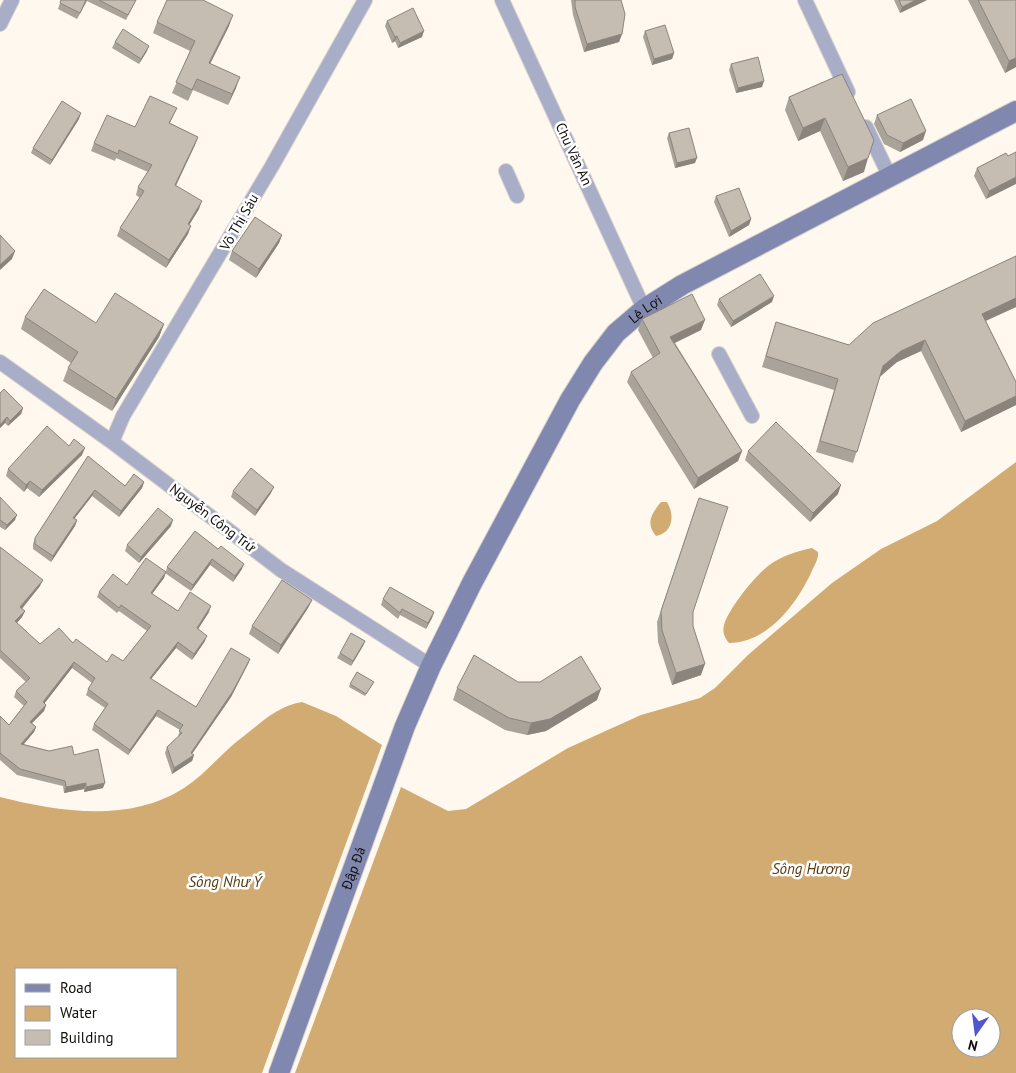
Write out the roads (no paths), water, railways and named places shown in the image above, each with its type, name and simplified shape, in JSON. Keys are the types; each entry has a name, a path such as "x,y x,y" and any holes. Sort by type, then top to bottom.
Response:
{"main road":[{"name":"Lê Lợi","path":"431,666 472,583 570,400 593,363 616,333 644,309 682,285 1016,111"},
{"name":"Đập Đá","path":"279,1073 399,741 431,666"}],"street":[{"path":"0,24 12,0"},
{"name":"Võ Thị Sáu","path":"112,442 123,416 263,182 365,0"},
{"name":"Chu Văn An","path":"502,0 644,309"},
{"path":"805,0 890,176"},
{"path":"506,171 517,196"},
{"path":"719,354 752,416"},
{"name":"Nguyễn Công Trứ","path":"0,362 112,442 281,570 431,666"}],"water":[{"name":"Sông Hương","path":"1016,462 1016,1073 295,1073 401,787 448,811 466,809 568,748 641,715 700,698 715,688 748,655 832,583 881,549 937,521"},
{"path":"661,502 667,502 672,518 666,531 656,536 650,522"},
{"path":"812,548 818,552 817,560 805,585 779,620 756,637 729,643 724,635 724,625 736,602 749,585 762,571 778,559"},
{"name":"Sông Như Ý","path":"302,702 336,716 382,745 262,1073 0,1073 0,797 70,810 118,810 141,806 163,799 184,788 200,776 236,742 264,720 285,707"}]}
